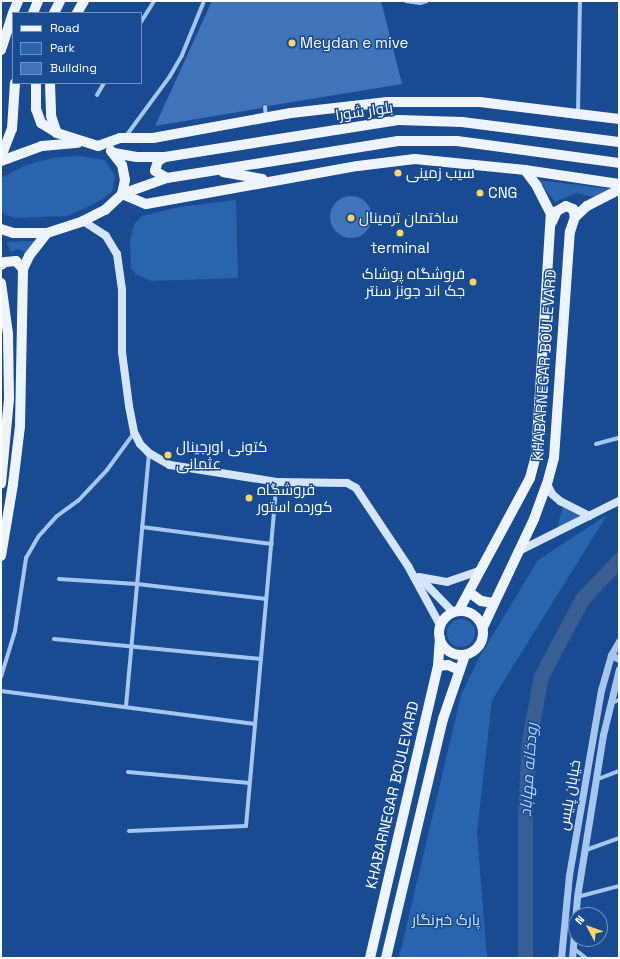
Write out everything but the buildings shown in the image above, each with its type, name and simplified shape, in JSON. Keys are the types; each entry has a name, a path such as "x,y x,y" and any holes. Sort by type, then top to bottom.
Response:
{"main road":[{"path":"14,12 18,1"},
{"path":"33,12 38,1"},
{"path":"54,12 60,1"},
{"path":"78,12 84,1"},
{"path":"1,50 12,17"},
{"path":"1,157 12,129 16,84"},
{"path":"36,84 38,117 45,126 57,133 98,146"},
{"path":"50,84 51,116 57,133"},
{"path":"1,161 28,150 58,143 98,146 125,138 153,138 265,112 392,102 480,102 619,119"},
{"name":"بلوار شورا","path":"98,146 114,153 137,157 165,157 398,120 462,122 619,142"},
{"path":"1,229 14,233 47,233 83,221 106,210 122,194 167,178 398,141 457,141 619,163"},
{"path":"114,153 122,165 125,180 122,194"},
{"path":"165,157 158,161 155,171 167,178"},
{"path":"122,194 146,204 270,180 401,160 445,161 525,170 619,184"},
{"name":"KHABARNEGAR BOULEVARD","path":"456,611 469,592 530,478 536,456 551,214 537,186 525,170"},
{"path":"215,171 270,180"},
{"path":"550,228 557,211 563,206 573,209 575,217 600,198 619,190"},
{"name":"KHABARNEGAR BOULEVARD","path":"483,627 519,552 547,484 554,458 568,245 575,217"},
{"path":"83,221 106,236 117,254 122,290 122,352 134,432 149,453 170,465 277,482 347,483 356,488 408,566 440,626 440,638 451,652 465,655 480,645 483,627 472,613 456,611 408,566"},
{"path":"1,556 13,484 20,426 23,269 29,256 47,233"},
{"path":"1,265 5,262 16,261 23,269"},
{"path":"1,283 8,334 9,393 8,428 1,484"},
{"path":"547,484 552,494 560,501 589,516"},
{"path":"519,552 619,501"},
{"path":"419,577 447,582 481,570"},
{"path":"469,592 481,601 494,603"},
{"path":"440,626 456,611"},
{"name":"KHABARNEGAR BOULEVARD","path":"370,958 438,666 440,638"},
{"name":"KHABARNEGAR BOULEVARD","path":"386,958 442,719 465,655"},
{"path":"438,666 448,665 459,670"}],"street":[{"path":"142,20 154,1"},
{"path":"125,138 170,76 204,1"},
{"path":"406,1 420,3 427,1"},
{"path":"578,113 580,1"},
{"path":"97,95 103,84"},
{"path":"1,677 15,631 26,558 38,537 57,516 78,501 107,470 134,432"},
{"path":"596,444 619,438"},
{"path":"126,706 149,453"},
{"path":"129,831 246,826 277,482"},
{"path":"142,527 272,544"},
{"path":"59,579 137,584 266,599"},
{"path":"54,639 131,645 261,660"},
{"name":"خیابان پلیس","path":"561,958 569,875 600,690 611,655 619,641"},
{"path":"611,655 619,658"},
{"name":"خیابان پلیس","path":"572,958 577,897 598,779 609,704 619,669"},
{"path":"1,691 126,706 255,724"},
{"path":"609,704 619,700"},
{"path":"598,779 619,771"},
{"path":"128,772 250,783"},
{"path":"586,850 619,838"},
{"path":"577,897 619,886"},
{"path":"573,948 586,958"}],"green space":[{"path":"79,156 105,160 115,176 112,192 94,204 67,216 16,218 5,215 1,210 1,178 26,165 52,158"},
{"path":"538,180 611,189 594,197 576,193 555,202"},
{"path":"236,200 238,278 151,281 136,274 131,268 130,241 134,224 142,216 179,207"},
{"path":"34,241 26,252 18,249 11,252 6,242"},
{"path":"563,506 581,517 557,529"},
{"name":"پارک خبرنگار","path":"607,515 492,700 477,833 487,958 399,958 461,695 480,656 538,560"},
{"path":"461,619 471,623 475,633 471,643 461,647 451,643 447,633 451,623"}],"waterway":[{"name":"رودخانه مهاباد","path":"525,958 525,813 529,740 541,676 582,599 619,560"}],"place":[{"name":"Meydan e mive","path":"292,43"},
{"name":"سیب زمینی","path":"398,173"},
{"name":"CNG","path":"480,193"},
{"name":"ساختمان ترمینال","path":"351,218"},
{"name":"terminal","path":"400,233"},
{"name":"فروشگاه پوشاک جک اند جونز سنتر","path":"473,282"},
{"name":"کتونی اورجینال عثمانی","path":"168,455"},
{"name":"فروشگاه کورده استور","path":"249,498"}]}
